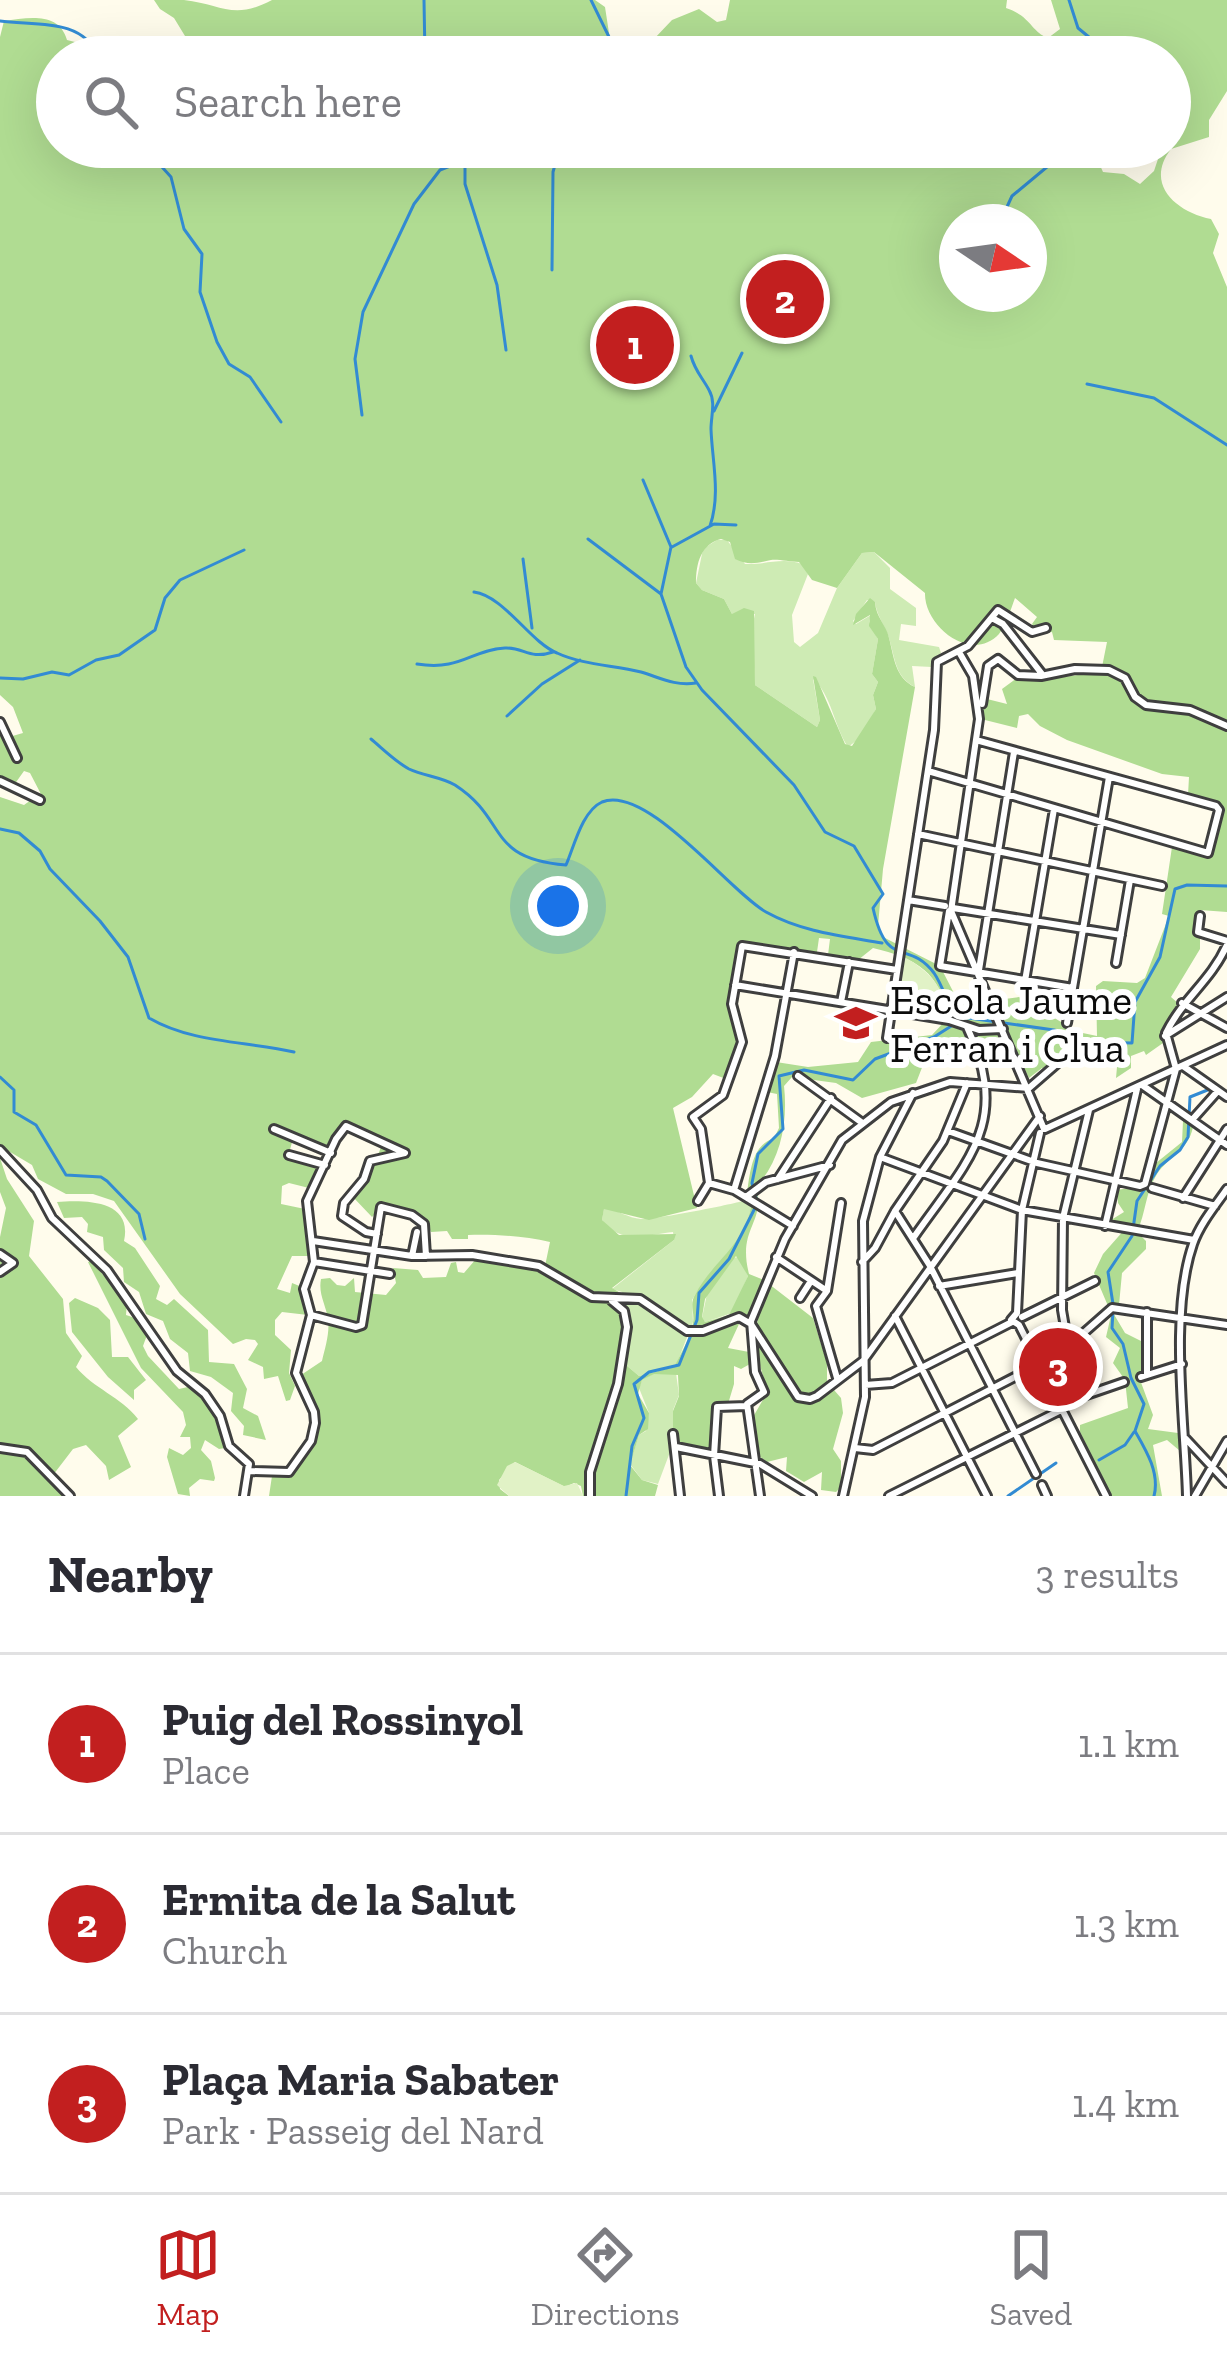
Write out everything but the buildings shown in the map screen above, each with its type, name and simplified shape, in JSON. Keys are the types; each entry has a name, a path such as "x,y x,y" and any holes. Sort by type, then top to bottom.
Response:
{"street":[{"path":"887,1038 928,771 937,662 959,652 1000,609 1032,632 1046,628"},
{"path":"989,620 1000,621 1045,676"},
{"path":"959,652 973,676 979,719"},
{"path":"1072,988 940,966 991,662 998,659 1018,675 1045,676 1075,668 1109,670 1125,678 1140,703 1190,710 1227,726"},
{"path":"0,722 16,758"},
{"path":"928,771 1208,853 1219,810 1216,806 976,740"},
{"path":"979,974 1015,751"},
{"path":"1067,1023 1109,777"},
{"path":"0,781 40,800"},
{"path":"1025,981 1054,809"},
{"path":"918,834 1162,886"},
{"path":"1116,963 1130,880"},
{"path":"908,900 1121,935"},
{"path":"950,908 1029,1088 1039,1125 1022,1210 1017,1319 1106,1496"},
{"path":"1165,1036 1181,1003 1213,975 1227,943 1200,934 1200,916"},
{"path":"698,1201 709,1183 701,1130 693,1117 723,1095 742,1042 732,1004 744,944 897,970"},
{"path":"734,1190 776,1056 794,952"},
{"path":"841,1002 849,962"},
{"path":"735,985 967,1027 1000,1023"},
{"path":"1165,1036 1227,998"},
{"path":"1181,1003 1227,1028"},
{"path":"914,1237 980,1143 988,1084 967,1027"},
{"path":"1165,1036 1180,1068 1227,1097"},
{"path":"312,1241 412,1256 472,1255 539,1266 588,1295 640,1299 687,1331 703,1331 739,1317 751,1324 798,1396 810,1399 863,1360 1010,1154 1039,1125 1089,1110 1227,1046"},
{"path":"760,1496 747,1406 764,1392 754,1372 751,1324 776,1258 842,1140 890,1102 950,1082 1029,1088 1075,1048"},
{"path":"1149,1186 1180,1068"},
{"path":"798,1076 861,1122"},
{"path":"862,1262 948,1131 967,1083"},
{"path":"1140,1086 1224,1143"},
{"path":"1105,1226 1140,1086"},
{"path":"1192,1120 1218,1091"},
{"path":"843,1496 865,1385 863,1221 880,1157 913,1094"},
{"path":"778,1179 831,1098"},
{"path":"1077,1397 1061,1296 1063,1218 1089,1110"},
{"path":"250,1471 289,1472 313,1435 314,1412 296,1369 311,1315 304,1289 314,1262 308,1196 346,1126 405,1153 370,1161 364,1179 342,1207 348,1221 377,1234"},
{"path":"274,1129 331,1153"},
{"path":"1183,1198 1224,1143 1227,1130"},
{"path":"948,1131 1031,1161 1227,1208"},
{"path":"0,1150 37,1190 52,1218 106,1270 177,1371 205,1394 220,1416 230,1446 247,1461 250,1471 244,1496"},
{"path":"289,1155 326,1165"},
{"path":"880,1157 1022,1210 1194,1240"},
{"path":"753,1197 778,1179 830,1165"},
{"path":"709,1183 753,1197 793,1226"},
{"path":"1191,1496 1182,1318 1194,1240 1227,1189"},
{"path":"838,1380 816,1306 827,1291 841,1204"},
{"path":"311,1315 359,1328 382,1207 412,1215 424,1224 426,1256"},
{"path":"895,1211 930,1266 1036,1474"},
{"path":"412,1256 417,1232"},
{"path":"0,1254 14,1263 0,1272"},
{"path":"776,1258 827,1291"},
{"path":"314,1262 390,1274"},
{"path":"938,1286 1018,1273"},
{"path":"800,1298 811,1280"},
{"path":"865,1385 892,1383 1095,1281"},
{"path":"590,1496 590,1472 618,1384 627,1327 624,1312 610,1299"},
{"path":"855,1448 873,1450 1040,1364 1069,1347 1112,1308 1227,1325"},
{"path":"1147,1311 1144,1375 1182,1364"},
{"path":"895,1316 987,1496"},
{"path":"889,1496 1077,1397 1124,1382"},
{"path":"719,1496 714,1456 717,1407 747,1406"},
{"path":"674,1434 680,1496"},
{"path":"1186,1439 1227,1483"},
{"path":"1191,1496 1227,1441"},
{"path":"676,1447 755,1464 812,1496"},
{"path":"0,1448 32,1455 70,1496"},
{"path":"1042,1485 1047,1496"}],"green space":[{"path":"154,0 237,10 272,0 595,0 605,7 609,36 185,36 174,18"},
{"path":"730,0 1007,0 1006,8 1045,36 657,36 672,20 699,9 717,22 726,20"},
{"path":"1051,0 1227,0 1227,91 1209,120 1209,137 1191,143 1191,36 1051,36 1060,29"},
{"path":"50,20 65,36 36,36 36,168 1101,168 1140,184 1155,168 1162,168 1163,185 1176,203 1211,219 1219,234 1213,253 1227,287 1227,722 1223,728 1227,730 1227,912 1200,910 1200,949 1171,997 1179,1004 1163,1043 1146,1055 1144,1051 1131,1056 1131,1068 1116,1078 1117,1067 1091,1061 1048,1073 1042,1068 1029,1078 1021,1062 980,1056 923,1065 916,1083 862,1098 836,1083 792,1077 784,1086 785,1113 777,1153 756,1187 757,1210 746,1246 749,1274 764,1280 749,1324 739,1324 728,1348 749,1352 750,1364 741,1369 734,1366 728,1404 715,1406 712,1452 673,1444 678,1375 654,1374 642,1380 638,1394 649,1413 648,1429 639,1435 630,1465 642,1480 658,1485 655,1496 583,1496 581,1486 565,1487 515,1462 499,1480 500,1489 509,1496 269,1496 272,1476 291,1473 314,1436 301,1375 322,1361 327,1340 321,1279 345,1286 354,1278 355,1292 386,1295 396,1283 393,1268 418,1270 423,1278 446,1277 451,1263 456,1262 458,1272 464,1273 476,1259 544,1271 550,1242 488,1235 452,1239 447,1231 431,1232 412,1213 384,1205 372,1217 352,1196 369,1178 383,1142 346,1123 329,1150 294,1135 288,1157 320,1167 309,1188 282,1186 281,1204 305,1209 309,1256 292,1256 277,1289 290,1293 292,1283 302,1287 308,1315 282,1312 275,1320 275,1335 291,1350 289,1373 295,1386 286,1401 278,1376 264,1379 263,1367 248,1360 258,1344 255,1340 233,1344 180,1294 114,1201 93,1194 66,1194 38,1179 32,1165 0,1146 0,797 24,805 31,800 41,803 43,798 30,773 24,771 14,785 0,779 0,731 4,729 9,737 23,733 13,707 0,695 0,37 4,21","holes":["721,539 730,542 735,559 799,562 812,580 837,588 862,553 874,552 925,593 932,618 963,643 988,642 999,634 1015,598 1037,617 1032,624 1039,634 1052,632 1054,640 1107,642 1101,672 1040,680 1017,678 1002,689 1007,704 983,698 981,719 1017,728 1019,716 1028,714 1067,740 1162,774 1189,777 1188,795 1219,803 1209,855 1172,847 1162,914 1169,916 1145,978 1137,983 1103,981 1096,986 1097,1036 1078,1032 1019,997 960,1005 940,966 881,936 883,869 915,687 899,673 888,633 870,598 853,625 870,615 869,626 878,639 872,674 878,682 873,695 876,709 852,746 845,744 816,677 817,727 755,685 754,611 744,608 732,614 724,599 696,583 701,555 709,545","819,938 830,939 828,955 858,960 873,948 914,963 933,979 946,1020 932,1035 871,1042 858,1062 808,1067 776,1062 767,1092 777,1094 779,1128 752,1163 748,1220 695,1295 692,1328 674,1367 639,1376 626,1365 631,1317 624,1295 612,1288 676,1234 619,1235 602,1220 604,1209 649,1220 697,1208 673,1108 692,1097 713,1074 726,1079 738,1040 729,1005 739,942 817,952","736,1256 748,1276 729,1315 705,1322 705,1299"]},
{"path":"727,540 745,564 802,564 808,574 792,615 794,642 800,647 818,633 837,588 862,553 874,552 890,568 890,589 916,608 916,626 901,624 899,640 939,647 941,653 932,667 912,666 915,687 908,683 897,666 875,602 867,600 853,621 856,624 871,615 869,622 878,639 872,674 878,682 873,695 876,709 860,738 848,747 813,679 817,727 755,685 755,614 732,614 724,599 696,583 703,549"},
{"path":"902,956 934,981 946,1017 895,1008"},
{"path":"1183,1121 1193,1127 1187,1142 1150,1188 1137,1232 1146,1241 1146,1249 1122,1273 1119,1305 1108,1306 1094,1273 1125,1229 1111,1220 1124,1212 1117,1190 1147,1185 1156,1163 1182,1142"},
{"path":"0,1158 7,1179 34,1221 29,1256 63,1299 66,1333 82,1356 76,1367 138,1419 118,1436 131,1467 109,1480 106,1466 86,1445 73,1449 50,1479 67,1496 0,1496 0,1237 6,1208 0,1192"},
{"path":"746,1200 751,1206 742,1233 692,1300 693,1322 677,1363 639,1376 626,1365 631,1317 622,1292 612,1289 674,1240 673,1232 617,1233 602,1220 604,1208 649,1219"},
{"path":"57,1202 105,1205 121,1217 124,1241 135,1248 160,1286 156,1299 167,1305 174,1299 208,1330 209,1362 234,1364 247,1389 243,1408 258,1416 266,1440 243,1435 244,1426 231,1411 233,1393 211,1377 190,1371 188,1353 170,1339 163,1321 146,1314 139,1292 124,1282 123,1268 104,1250 103,1237 87,1232 82,1217 64,1218"},
{"path":"739,1257 748,1276 732,1313 705,1322 707,1294 733,1258"},
{"path":"91,1261 127,1302 126,1315 144,1328 148,1356 179,1389 192,1386 198,1390 220,1425 225,1448 205,1440 201,1450 211,1461 214,1481 200,1479 189,1488 190,1496 178,1494 167,1457 169,1448 183,1455 191,1448 190,1437 180,1437 186,1425 183,1412 141,1368"},
{"path":"769,1284 813,1318 827,1363 827,1382 841,1398 843,1413 833,1449 841,1461 841,1487 836,1492 821,1490 822,1472 804,1482 786,1471 787,1457 767,1462 759,1456 753,1417 768,1391 756,1338"},
{"path":"75,1298 98,1308 110,1320 112,1357 128,1357 146,1380 134,1390 134,1400 108,1377 72,1332 69,1303"},
{"path":"1112,1311 1125,1333 1141,1341 1144,1369 1139,1377 1153,1415 1148,1429 1182,1437 1180,1451 1167,1440 1153,1445 1162,1496 1111,1496 1080,1432 1080,1425 1128,1408 1125,1380 1113,1363 1120,1348 1106,1337"},
{"path":"676,1373 679,1395 673,1410 673,1444 658,1484 642,1480 630,1464 649,1413 639,1388 653,1374"},
{"path":"515,1462 564,1486 577,1483 583,1496 509,1496 497,1485 507,1466"}],"waterway":[{"path":"424,0 425,36"},
{"path":"591,0 609,36"},
{"path":"1069,0 1078,28 1088,36"},
{"path":"0,21 42,24 82,36"},
{"path":"163,168 171,177 184,229 202,254 200,292 217,342 229,364 250,377 281,422"},
{"path":"362,415 355,359 363,312 414,204 445,168"},
{"path":"465,168 465,184 497,285 506,350"},
{"path":"552,270 554,168"},
{"path":"1008,204 1046,168"},
{"path":"714,411 742,353"},
{"path":"691,356 712,399 715,489 710,526"},
{"path":"1087,384 1154,398 1227,445"},
{"path":"643,480 671,547 661,594 686,667 702,690 794,785 825,832 854,846 883,894 873,908 885,940 934,973 955,1016 1054,1030 1093,1042 1132,1043 1135,1002 1160,957 1175,889 1227,886"},
{"path":"672,547 714,524 736,525"},
{"path":"588,539 661,594"},
{"path":"0,678 23,679 52,672 69,675 96,660 119,655 155,630 165,598 180,580 244,550"},
{"path":"523,559 532,628"},
{"path":"474,592 496,602 557,653 674,682 696,683"},
{"path":"417,664 445,665 505,648 538,655 553,652"},
{"path":"507,716 542,684 580,660"},
{"path":"371,739 409,769 455,785 522,854 566,865 589,813 602,802 620,801 664,824 766,912 808,929 882,943"},
{"path":"0,829 19,833 40,851 50,869 100,921 128,957 149,1018 201,1037 294,1052"},
{"path":"756,1198 752,1183 758,1154 783,1129 779,1076 804,1070 853,1080 875,1059 934,1037 956,1023"},
{"path":"0,1077 14,1090 14,1112 36,1125 66,1175 107,1181 139,1214 145,1239"},
{"path":"1113,1304 1108,1272 1132,1236 1137,1201 1160,1166 1188,1137 1190,1097 1210,1089"},
{"path":"626,1496 632,1446 644,1418 634,1384 649,1372 679,1365 697,1320 699,1293 729,1259 755,1208"},
{"path":"1113,1311 1112,1328 1123,1344 1131,1378 1144,1404 1135,1431 1154,1470 1154,1496"},
{"path":"1099,1460 1125,1445 1134,1432"},
{"path":"1008,1496 1056,1463"}],"place":[{"name":"Ermita de la Salut","path":"785,299"},
{"name":"Puig del Rossinyol","path":"635,345"},
{"name":"Escola Jaume Ferran i Clua","path":"856,1023"},
{"name":"Plaça Maria Sabater","path":"1058,1367"}]}
